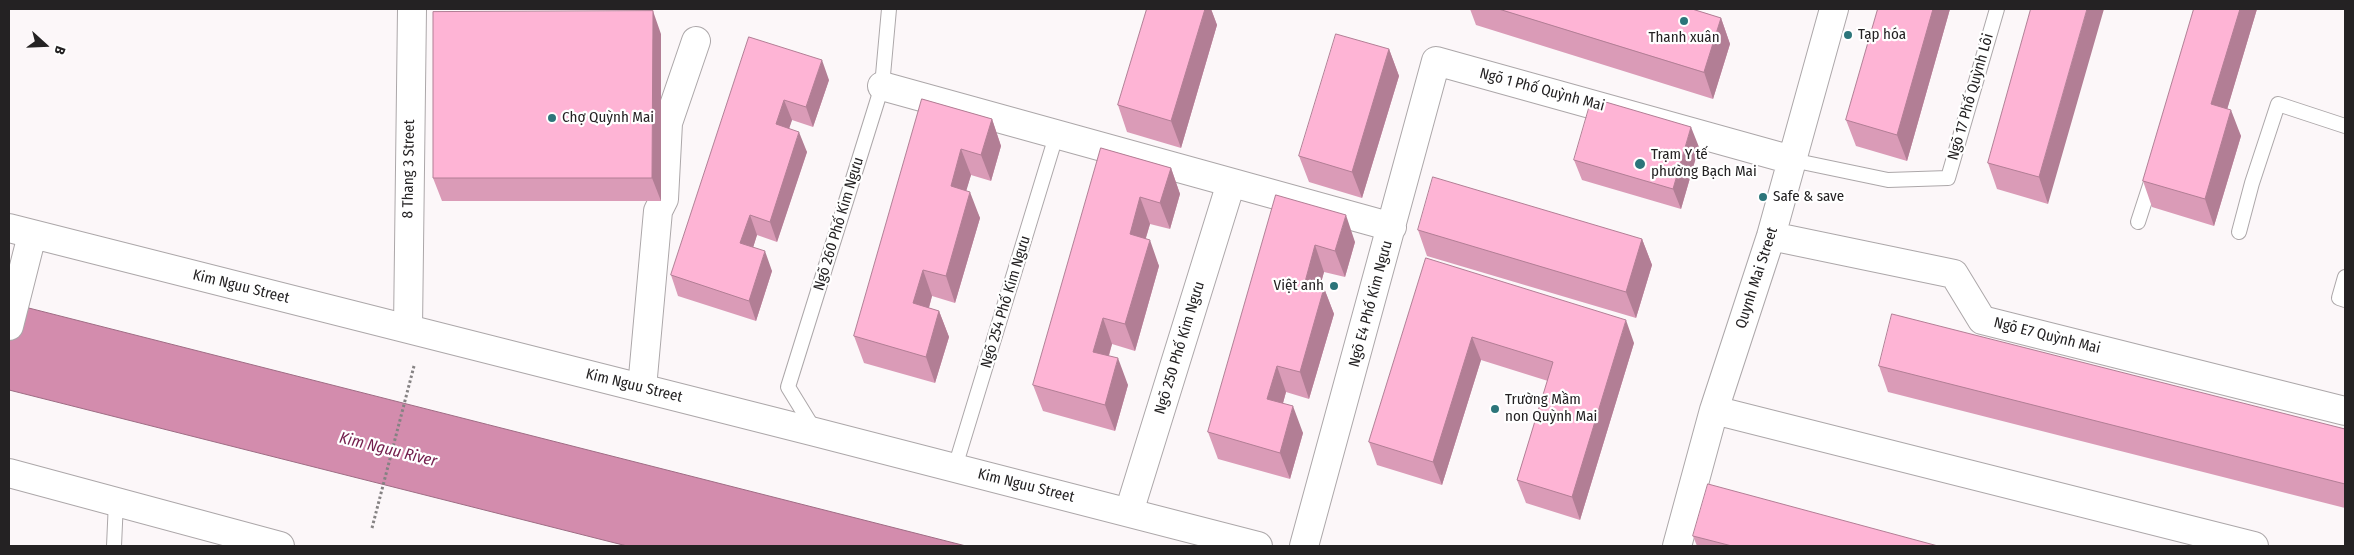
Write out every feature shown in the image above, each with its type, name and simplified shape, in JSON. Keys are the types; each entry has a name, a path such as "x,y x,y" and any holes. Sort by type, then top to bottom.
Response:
{"street":[{"name":"8 Thang 3 Street","path":"408,328 412,9"},
{"name":"Quynh Mai Street","path":"1677,546 1714,410 1771,236 1792,160 1828,10"},
{"path":"642,388 658,212 664,199 668,123 696,41"},
{"name":"Ngõ 1 Phố Quỳnh Mai","path":"1436,61 1792,160"},
{"name":"Ngõ E4 Phố Kim Ngưu","path":"1304,546 1436,61"},
{"path":"882,86 1392,228"},
{"name":"Ngõ 250 Phố Kim Ngưu","path":"1129,512 1231,183"},
{"name":"Kim Nguu Street","path":"20,232 408,328 1258,546"},
{"path":"9,326 19,287 20,232"},
{"name":"Ngõ E7 Quỳnh Mai","path":"1771,236 1954,274 1982,320 2345,411"},
{"path":"1714,410 2254,546"},
{"path":"9,473 280,546"}],"lane":[{"name":"Ngõ 260 Phố Kim Ngưu","path":"815,432 788,387 882,86 888,9"},
{"name":"Ngõ 17 Phố Quỳnh Lôi","path":"1792,160 1888,180 1948,178 1997,9"},
{"path":"2239,232 2252,183 2278,104 2345,126"},
{"name":"Ngõ 254 Phố Kim Ngưu","path":"955,468 1056,136"},
{"path":"2138,222 2156,166"},
{"path":"2342,299 2345,277"},
{"path":"114,546 116,502"}],"path":[{"path":"372,528 414,366"}],"water":[{"name":"Kim Nguu River","path":"9,303 966,546 627,546 9,390"}],"building":[{"path":"1147,9 1205,9 1171,121 1118,105"},
{"path":"1499,9 1692,9 1721,18 1704,72"},
{"path":"1878,9 1933,9 1897,135 1846,120"},
{"path":"2031,9 2087,9 2039,177 1988,163"},
{"path":"2194,9 2240,9 2211,104 2231,110 2205,199 2143,181"},
{"name":"Chợ Quỳnh Mai","path":"653,11 652,178 433,178 433,12"},
{"path":"1336,34 1389,49 1352,172 1299,156"},
{"path":"749,37 822,60 806,107 784,100 776,124 799,132 770,222 750,215 740,243 765,251 749,301 671,275"},
{"name":"Trạm Y tế phường Bạch Mai","path":"1592,98 1691,127 1673,189 1574,160"},
{"path":"922,99 992,119 981,155 961,149 951,186 970,192 946,276 923,270 913,303 939,311 926,357 854,336"},
{"path":"1101,148 1171,168 1160,203 1140,197 1130,234 1150,240 1125,324 1103,318 1093,352 1118,358 1105,405 1033,385"},
{"path":"1433,177 1642,239 1626,292 1418,230"},
{"path":"1276,195 1346,215 1335,251 1315,245 1305,282 1324,288 1300,372 1277,366 1267,399 1293,406 1280,453 1208,432"},
{"path":"1426,258 1626,320 1572,497 1517,480 1553,362 1472,337 1433,462 1369,442"},
{"path":"1892,314 2345,429 2345,484 1879,366"},
{"path":"1708,484 1938,546 1732,546 1693,536"}],"place":[{"name":"Thanh xuân","path":"1684,21"},
{"name":"Tạp hóa","path":"1848,35"},
{"name":"Chợ Quỳnh Mai","path":"552,118"},
{"name":"Trạm Y tế phường Bạch Mai","path":"1640,164"},
{"name":"Safe & save","path":"1763,197"},
{"name":"Việt anh","path":"1334,286"},
{"name":"Trường Mầm non Quỳnh Mai","path":"1495,409"}]}
